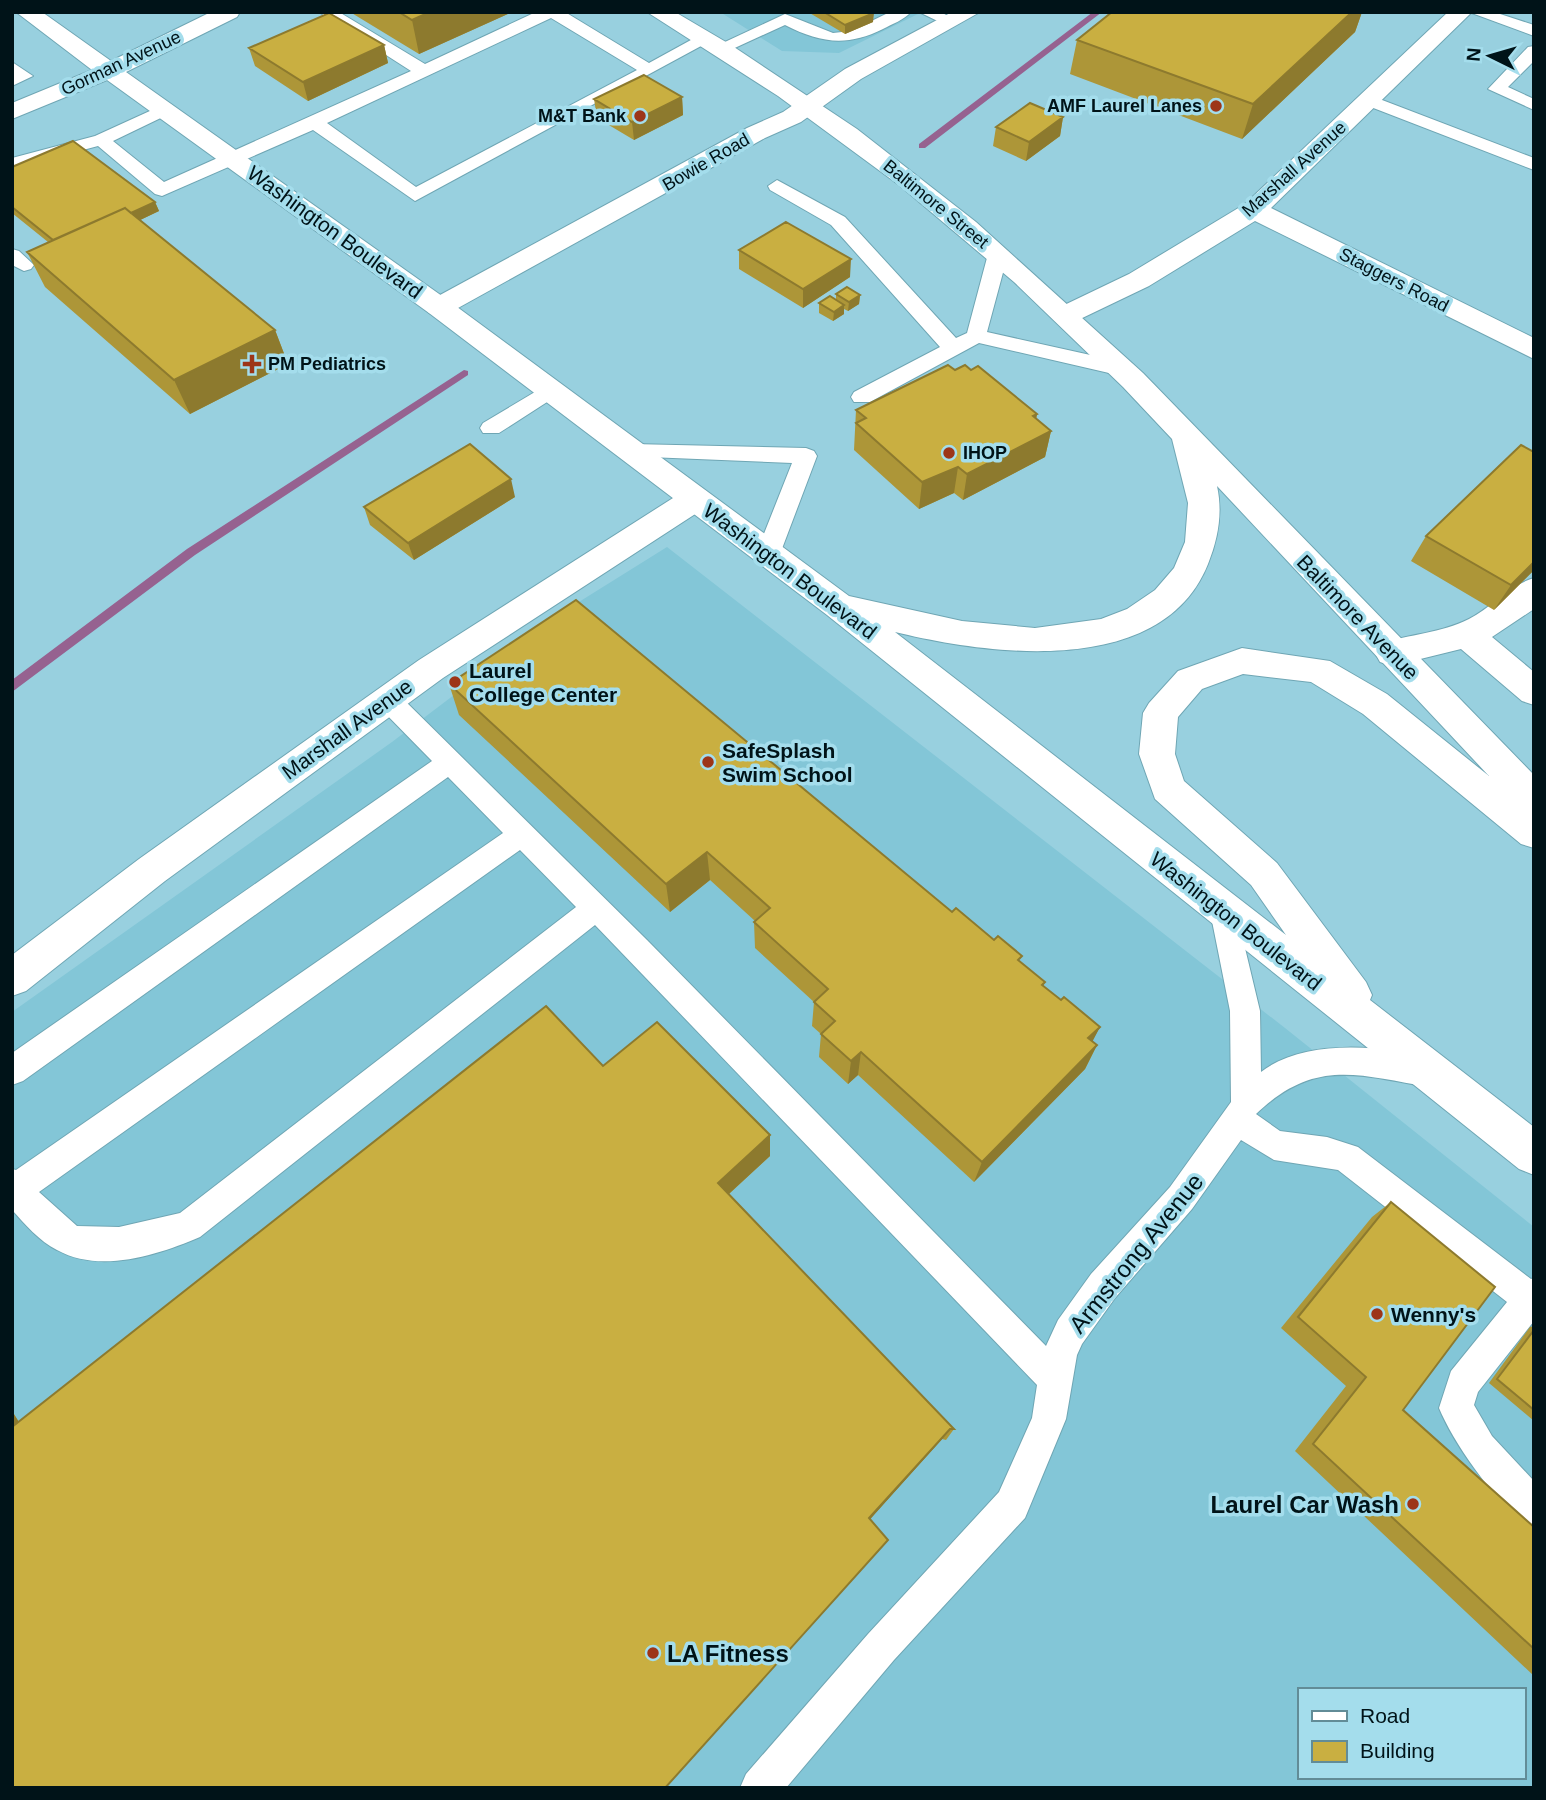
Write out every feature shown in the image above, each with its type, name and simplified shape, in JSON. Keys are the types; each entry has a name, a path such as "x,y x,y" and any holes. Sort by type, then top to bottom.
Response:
{"main road":[{"name":"Washington Boulevard","path":"27,12 439,307 839,606 1534,1154"},
{"name":"Gorman Avenue","path":"12,112 109,71 229,12"},
{"name":"Baltimore Street","path":"658,12 713,43 810,105 998,254 1122,369 1184,434"},
{"name":"Marshall Avenue","path":"1066,315 1139,280 1254,209 1461,12"},
{"name":"Bowie Road","path":"439,307 810,105 853,74 949,16"},
{"name":"Staggers Road","path":"1254,209 1534,350"},
{"path":"839,606 962,635 1015,640 1070,639 1094,634 1139,618 1181,587 1198,556 1204,506 1201,485 1184,434"},
{"name":"Baltimore Avenue","path":"1184,434 1534,799"},
{"name":"Marshall Avenue","path":"12,978 152,870 388,700 695,499"},
{"path":"1392,653 1443,645 1468,636 1513,609 1534,590"},
{"path":"1468,636 1534,692"},
{"path":"1380,1034 1264,874 1168,789 1157,754 1161,713 1190,680 1242,661 1318,670 1375,704 1534,833"}],"lane":[{"path":"309,20 327,12 424,71"},
{"path":"101,140 162,190 234,160 551,12 649,70"},
{"path":"314,122 415,195 649,70 780,16 811,33 845,41 903,12"},
{"path":"1477,12 1534,31"},
{"path":"811,33 828,24"},
{"path":"1534,51 1497,89 1534,105"},
{"path":"12,67 24,76 12,81"},
{"path":"1369,100 1534,165"},
{"path":"12,164 101,140 163,110"},
{"path":"777,186 838,221 953,348"},
{"path":"976,336 998,254"},
{"path":"862,397 976,336 1122,369"},
{"path":"491,428 550,390"},
{"path":"632,451 806,456 768,554"},
{"path":"388,700 596,908 1057,1381"},
{"path":"12,1071 450,762"},
{"path":"522,834 14,1186 23,1200 73,1242 111,1244 145,1240 188,1227 596,908"},
{"path":"1224,911 1245,1011 1242,1111 1273,1145 1327,1152 1347,1158 1532,1298 1463,1383 1456,1408 1480,1448 1534,1508"},
{"name":"Armstrong Avenue","path":"760,1788 881,1647 1012,1506 1049,1419 1057,1381 1059,1354 1083,1312 1181,1198 1242,1111 1282,1074 1341,1059 1430,1073"}],"shaded area":[{"path":"720,12 922,12 839,53 782,51"},
{"path":"667,547 1285,1028 1534,1227 1534,1788 12,1788 12,1012 392,742 566,610"}],"building":[{"path":"399,12 430,12 412,20"},
{"path":"824,12 873,12 874,13 845,25"},
{"name":"AMF Laurel Lanes","path":"1112,12 1352,12 1253,104 1077,40"},
{"path":"329,13 384,45 303,82 249,48"},
{"path":"644,75 682,97 632,122 594,99"},
{"path":"1030,103 1063,117 1029,142 996,127"},
{"path":"73,141 155,202 131,213 125,208 53,240 12,207 12,167"},
{"path":"125,208 275,330 174,380 27,252"},
{"path":"786,222 851,259 803,289 739,250"},
{"path":"847,287 860,295 849,302 836,294"},
{"path":"830,296 844,305 834,312 819,303"},
{"name":"IHOP","path":"948,365 955,370 965,365 971,370 978,366 1037,414 1033,416 1051,431 967,474 958,467 922,482 856,423 866,418 856,410"},
{"path":"470,444 511,479 408,543 364,507"},
{"path":"1521,445 1534,452 1534,562 1511,585 1426,536"},
{"path":"576,600 952,912 956,908 994,940 998,936 1022,956 1018,960 1045,982 1042,985 1061,1000 1064,997 1100,1027 1088,1038 1097,1045 982,1162 861,1052 851,1061 821,1034 835,1021 814,1002 828,989 754,922 770,908 707,852 666,884 449,684"},
{"path":"546,1006 603,1066 657,1022 770,1135 718,1183 954,1429 950,1429 869,1518 888,1540 665,1788 12,1788 12,1427"},
{"path":"1391,1202 1495,1287 1403,1410 1534,1527 1534,1649 1313,1444 1366,1377 1298,1317"},
{"path":"1534,1330 1534,1410 1497,1379"}],"waterway":[{"path":"922,146 1098,12"},
{"path":"12,687 191,552 464,373"}],"place":[{"name":"AMF Laurel Lanes","path":"1216,106"},
{"name":"M&T Bank","path":"640,116"},
{"name":"PM Pediatrics","path":"252,364"},
{"name":"IHOP","path":"949,453"},
{"name":"Laurel College Center","path":"455,682"},
{"name":"SafeSplash Swim School","path":"708,762"},
{"name":"Wenny's","path":"1377,1314"},
{"name":"Laurel Car Wash","path":"1413,1504"},
{"name":"LA Fitness","path":"653,1653"}]}
